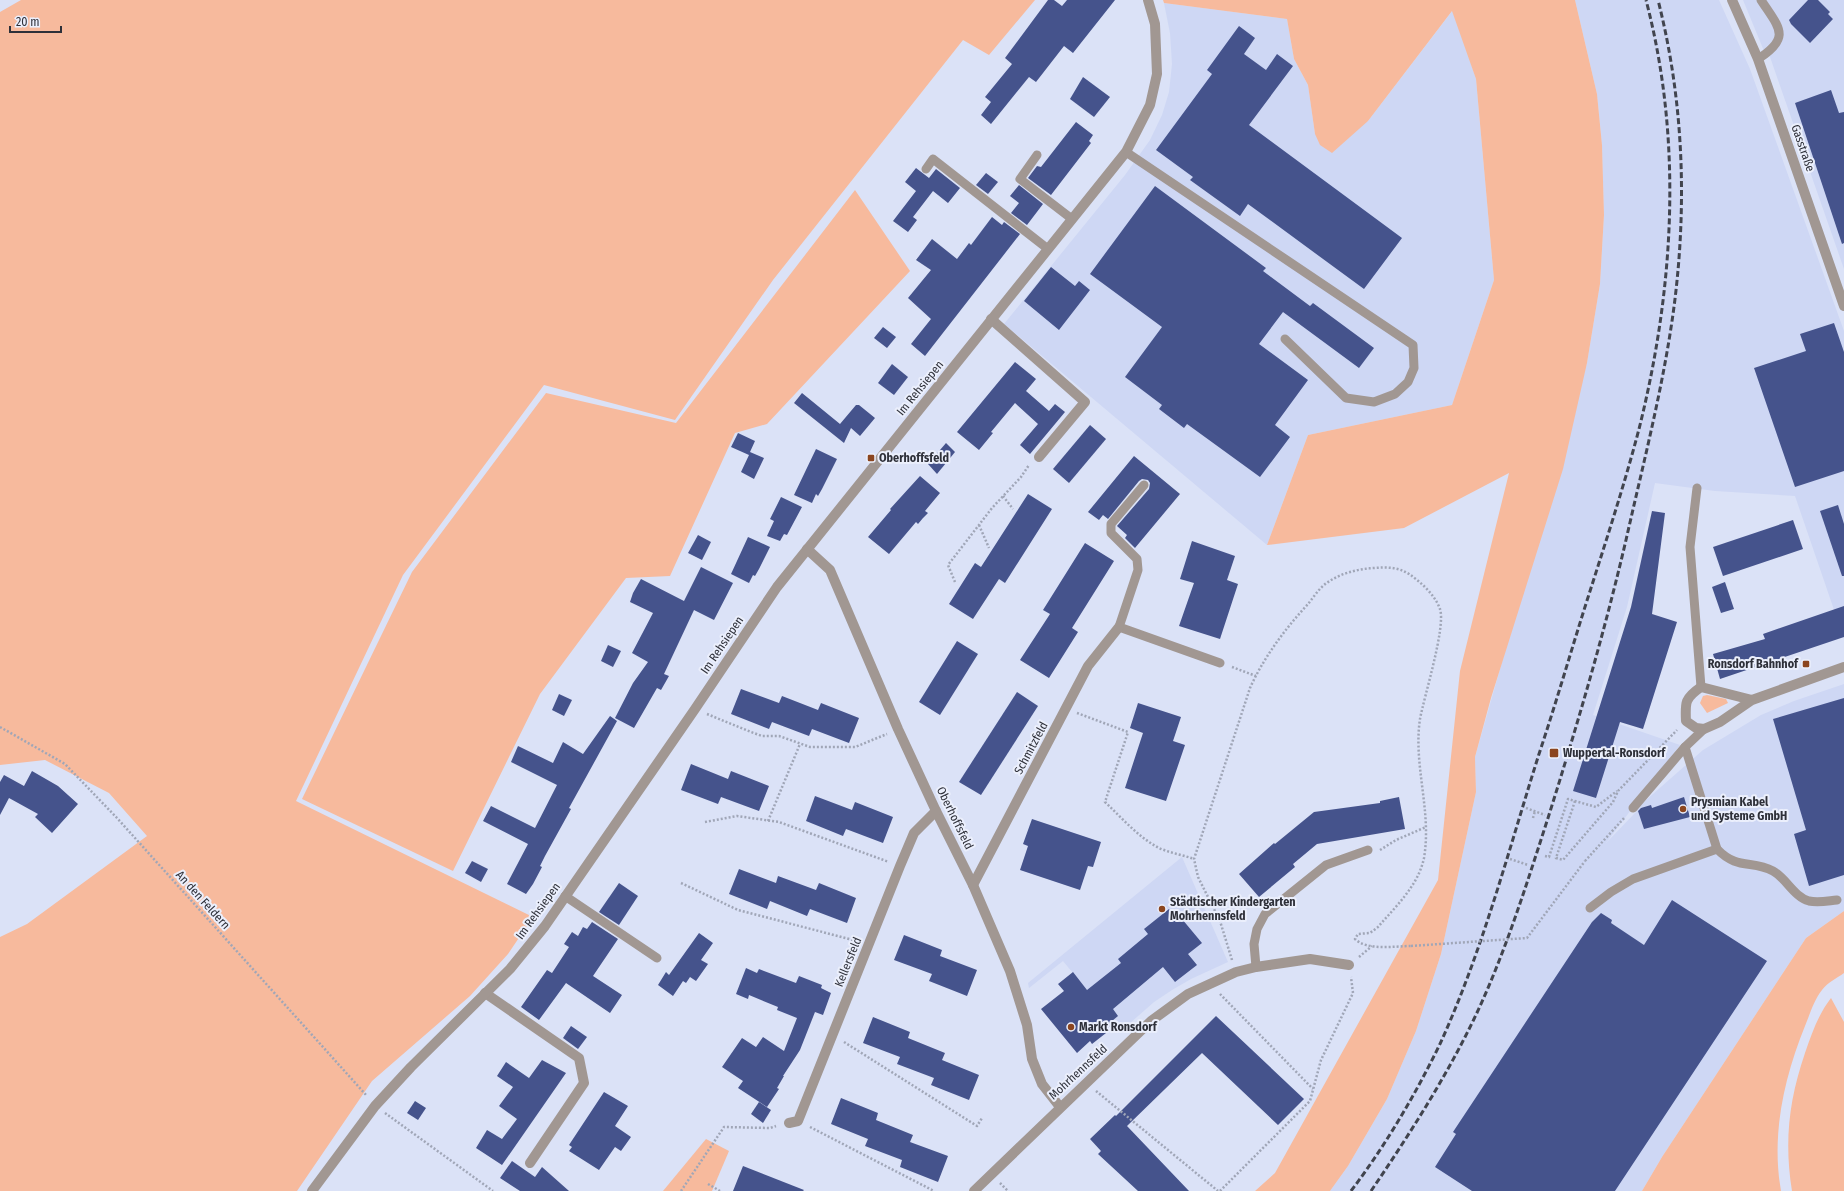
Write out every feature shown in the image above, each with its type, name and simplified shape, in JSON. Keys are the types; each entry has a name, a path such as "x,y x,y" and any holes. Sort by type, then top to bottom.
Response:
{"street":[{"name":"Im Rehsiepen","path":"312,1191 375,1106 510,969 545,926 695,709 777,586 1126,152 1150,105 1157,74 1155,24 1148,0"},
{"name":"Gasstraße","path":"1732,0 1758,59 1844,306"},
{"path":"991,319 1086,402 1039,457"},
{"name":"Oberhoffsfeld","path":"807,549 830,570 898,729 936,811 973,885 1010,971 1027,1025 1032,1059 1042,1084 1060,1107"},
{"name":"Schmitzfeld","path":"973,885 1088,666 1119,627"},
{"path":"1752,700 1701,687 1688,696 1685,708 1686,721 1696,728 1704,729 1720,722 1752,700 1844,667"},
{"name":"Kellersfeld","path":"794,1122 834,1035 914,833 936,811"},
{"name":"Mohrhennsfeld","path":"974,1191 1151,1021 1188,994 1236,972 1256,967 1310,959 1349,965"},
{"path":"485,993 579,1058 584,1084 530,1163"}],"lane":[{"path":"1758,59 1779,42 1779,34 1776,24 1761,0"},
{"path":"1126,152 1413,345 1414,368 1408,382 1395,394 1374,402 1346,398 1285,339"},
{"path":"1037,155 1020,179 1072,218"},
{"path":"926,169 933,159 1048,249"},
{"path":"1144,485 1111,524 1111,533 1137,559 1138,570 1119,627 1220,663"},
{"path":"1697,488 1690,547 1701,687"},
{"path":"1633,808 1685,747 1704,729"},
{"path":"1685,747 1717,849 1725,858 1742,864 1767,868 1781,875 1797,894 1807,901 1818,902 1837,900"},
{"path":"1590,908 1611,892 1634,879 1717,849"},
{"path":"1256,967 1254,944 1257,929 1265,914 1326,865 1368,850"},
{"path":"565,896 658,958"}],"path":[{"path":"955,582 948,565 1032,460 1039,457"},
{"path":"1004,496 1013,509"},
{"path":"979,525 989,548"},
{"path":"1236,972 1220,921 1198,878 1194,859 1250,688 1256,676 1271,651 1296,616 1324,586 1342,574 1360,569 1382,567 1401,569 1418,580 1431,594 1440,610 1440,629 1420,719 1419,742 1426,827 1424,858 1416,881 1378,927 1370,933 1358,934 1355,939 1359,943 1373,946 1411,946 1527,938 1585,861 1633,808"},
{"path":"1220,663 1256,676"},
{"path":"1066,708 1128,732 1105,802 1138,834 1148,841 1170,852 1194,859"},
{"path":"695,709 762,736 779,736 810,747 855,747 898,729"},
{"path":"1545,856 1549,857 1568,799 1596,807 1618,790 1686,721"},
{"name":"An den Feldern","path":"0,727 65,764 118,818 375,1106 493,1191"},
{"path":"768,821 800,744"},
{"path":"1575,801 1556,858 1563,860 1613,802 1618,790"},
{"path":"1526,808 1545,815"},
{"path":"1533,818 1535,811"},
{"path":"705,822 737,816 779,822 884,860"},
{"path":"1368,850 1378,851 1396,840 1426,827"},
{"path":"1510,859 1520,861 1528,865"},
{"path":"681,883 738,910 870,944"},
{"path":"1086,1083 1219,1191 1310,1101 1321,1060 1353,993 1349,965 1373,946"},
{"path":"1210,984 1313,1089"},
{"path":"834,1035 977,1126 982,1118"},
{"path":"682,1191 724,1127 770,1128 794,1122 934,1191"},
{"path":"708,1184 720,1191"}],"shaded area":[{"path":"21,0 1035,0 989,55 963,40 773,280 675,420 544,385 403,575 296,801 533,917 508,954 470,996 372,1081 297,1191 0,1191 0,937 27,924 147,836 109,793 45,760 0,765 0,12"},
{"path":"1163,0 1575,0 1597,94 1602,145 1604,215 1600,284 1587,363 1563,469 1491,698 1475,757 1476,792 1441,954 1416,1031 1387,1099 1348,1166 1330,1191 1255,1191 1275,1173 1438,880 1460,671 1509,473 1404,528 1267,545 1308,435 1452,405 1494,280 1476,79 1452,11 1368,121 1332,153 1320,145 1315,134 1308,85 1294,59 1287,19 1164,3"},
{"path":"1575,0 1719,0 1750,69 1844,331 1844,639 1795,496 1715,491 1655,483 1627,607 1593,715 1680,745 1606,843 1637,811 1637,808 1703,750 1761,715 1794,701 1844,684 1844,911 1806,938 1662,1157 1642,1191 1330,1191 1348,1166 1387,1099 1416,1031 1441,954 1476,792 1475,757 1587,363 1600,284 1604,215 1602,145 1597,94"},
{"path":"1743,0 1844,0 1844,269 1770,57 1764,51"},
{"path":"1164,3 1287,19 1294,59 1308,85 1315,134 1368,121 1453,10 1476,79 1494,280 1452,405 1308,435 1267,545 1004,324 1125,175 1150,140 1162,115 1169,92 1172,64 1170,33"},
{"path":"855,190 910,271 767,424 735,433 670,576 626,578 540,694 453,871 302,799 412,572 546,393 676,423"},
{"path":"1707,695 1726,699 1728,703 1707,713 1700,703 1703,696"},
{"name":"Städtischer Kindergarten Mohrhennsfeld","path":"1182,857 1228,962 1191,979 1172,990 1154,1002 1121,1031 1063,961 1029,988 1028,983"},
{"path":"1844,911 1844,973 1822,990 1810,1012 1791,1066 1781,1107 1778,1170 1781,1191 1642,1191 1662,1157 1806,938"},
{"path":"1831,998 1844,1022 1844,1191 1792,1191 1788,1155 1788,1138 1795,1087 1813,1031 1822,1011"},
{"path":"706,1139 729,1151 712,1191 663,1191"}],"building":[{"path":"1048,0 1054,0 1062,6 1067,0 1115,0 1073,53 1064,46 1036,82 1029,77 991,124 981,115 991,102 985,97 1012,64 1005,58"},
{"path":"1808,0 1818,0 1830,12 1828,14 1833,19 1810,43 1791,24 1789,20"},
{"path":"1239,26 1255,38 1244,54 1266,70 1277,54 1293,66 1249,125 1402,238 1364,289 1248,204 1240,216 1190,180 1193,177 1156,150 1212,74 1207,70"},
{"path":"1083,77 1110,97 1094,117 1070,99"},
{"path":"1831,90 1839,113 1844,112 1844,243 1842,244 1795,103"},
{"path":"1076,122 1093,135 1089,141 1091,143 1051,195 1028,178 1037,166 1041,167"},
{"path":"916,168 929,178 936,169 960,188 948,203 933,191 913,217 917,220 908,232 893,221 916,191 905,182"},
{"path":"986,173 998,182 988,194 976,185"},
{"path":"1019,185 1043,204 1027,225 1011,213 1019,203 1010,196"},
{"path":"1155,186 1266,268 1263,271 1310,306 1313,303 1374,348 1359,368 1283,312 1259,344 1308,380 1275,425 1290,437 1260,477 1187,424 1184,428 1159,409 1162,405 1125,377 1162,327 1090,274"},
{"path":"992,217 1002,225 1004,222 1020,234 925,356 911,344 931,319 908,298 931,270 916,260 932,239 957,259 969,243 971,245"},
{"path":"1051,267 1075,286 1079,281 1090,290 1059,330 1024,301"},
{"path":"1834,323 1844,352 1844,471 1795,487 1754,368 1806,351 1800,334"},
{"path":"883,327 896,337 887,348 874,338"},
{"path":"1015,362 1036,379 1026,391 1049,411 1055,404 1065,412 1030,454 1020,445 1038,424 1015,403 991,432 993,433 979,450 957,432"},
{"path":"892,364 908,377 894,395 878,383"},
{"path":"802,393 840,424 856,405 859,405 875,418 860,436 851,428 844,443 794,403"},
{"path":"1090,425 1106,439 1069,483 1053,469"},
{"path":"738,433 755,441 750,452 764,458 754,479 741,472 749,455 731,447"},
{"path":"946,443 955,452 937,474 928,464"},
{"path":"816,449 837,459 822,489 818,496 816,494 812,503 794,495"},
{"path":"1134,456 1180,494 1135,548 1125,538 1127,535 1117,526 1149,489 1150,483 1148,480 1142,479 1139,481 1108,519 1103,515 1099,520 1088,512"},
{"path":"920,476 940,493 925,511 928,513 918,524 916,522 889,554 868,537 891,510 890,509"},
{"path":"1028,494 1052,509 1005,583 999,579 973,619 949,604 975,563 981,567"},
{"path":"781,497 802,507 787,535 784,534 780,541 767,536 774,521 770,519"},
{"path":"1838,505 1844,524 1844,576 1842,576 1820,511"},
{"path":"1652,511 1665,513 1652,614 1677,622 1643,729 1620,722 1596,798 1573,791 1631,607"},
{"path":"1793,520 1803,549 1723,576 1713,547"},
{"path":"698,535 711,542 702,560 688,553"},
{"path":"748,537 770,547 755,576 753,575 749,583 731,574"},
{"path":"1192,541 1235,556 1227,580 1238,584 1220,639 1179,626 1194,583 1180,579"},
{"path":"1085,543 1114,561 1072,628 1078,632 1049,678 1020,660 1050,614 1043,610"},
{"path":"701,567 733,583 714,620 694,610 664,674 669,676 661,690 657,688 634,728 615,718 633,683 648,662 632,653 653,613 630,602 633,593 641,579 684,601"},
{"path":"1725,582 1734,609 1721,613 1712,587"},
{"path":"1844,606 1844,637 1720,679 1713,654 1765,639 1763,634"},
{"path":"957,641 978,654 940,715 919,702"},
{"path":"608,645 621,651 613,667 601,661"},
{"path":"741,689 779,703 782,696 818,710 821,703 859,718 849,743 812,729 809,736 772,722 769,729 731,714"},
{"path":"1017,692 1038,706 981,795 959,782"},
{"path":"559,694 572,700 564,716 552,710"},
{"path":"1844,698 1844,875 1809,886 1794,834 1806,830 1773,719"},
{"path":"1138,703 1181,717 1173,741 1185,745 1166,801 1125,788 1143,733 1130,728"},
{"path":"610,716 617,721 569,808 571,809 545,856 540,866 542,867 533,884 526,894 507,884 528,844 483,821 491,806 535,828 557,785 511,762 518,746 553,763 563,742 583,754"},
{"path":"691,764 728,779 731,771 769,786 759,811 721,797 718,804 681,790"},
{"path":"32,771 58,786 78,804 52,833 35,817 38,814 9,798 0,815 0,782 4,775 24,786"},
{"path":"815,796 852,810 855,802 893,817 883,843 846,829 843,836 806,821"},
{"path":"1399,797 1405,829 1317,844 1293,864 1295,867 1259,897 1239,874 1274,843 1275,844 1314,812 1380,803 1380,801"},
{"path":"1684,797 1690,817 1644,829 1638,811 1641,808 1651,805 1652,808"},
{"path":"1032,819 1101,842 1093,867 1088,866 1080,890 1020,870 1028,846 1023,844"},
{"path":"472,861 488,869 481,882 465,873"},
{"path":"739,869 776,883 778,876 816,890 819,883 856,898 847,923 810,909 807,916 770,901 767,909 729,894"},
{"path":"619,883 638,896 619,925 599,912"},
{"path":"1672,900 1767,961 1615,1191 1472,1191 1435,1167 1456,1134 1453,1132 1592,922 1601,913 1612,920 1611,923 1644,945"},
{"path":"1169,909 1180,922 1182,919 1202,943 1188,954 1197,965 1175,982 1163,967 1113,1009 1118,1016 1112,1021 1114,1023 1104,1031 1106,1033 1092,1044 1090,1041 1077,1053 1041,1009 1064,991 1058,984 1073,972 1087,990 1121,963 1118,959 1148,934 1144,929"},
{"path":"592,922 618,939 593,976 622,995 610,1013 566,983 539,1020 521,1007 547,970 552,973 569,947 564,944 572,932 578,936 583,927 587,929"},
{"path":"699,933 713,943 701,960 708,964 696,981 690,977 686,983 683,981 673,996 658,985 666,972 669,975"},
{"path":"904,935 942,950 940,956 977,970 967,996 929,981 932,974 894,960"},
{"path":"746,968 757,973 759,969 796,983 799,976 822,985 821,988 831,993 823,1015 815,1012 800,1050 783,1076 777,1088 779,1089 767,1107 738,1088 743,1081 722,1067 742,1038 756,1047 763,1037 784,1051 797,1018 777,1010 778,1007 749,995 748,999 736,994"},
{"path":"1216,1016 1304,1099 1278,1125 1202,1053 1127,1126 1189,1191 1138,1191 1098,1154 1101,1151 1090,1139 1115,1115 1116,1116"},
{"path":"873,1017 910,1032 908,1038 945,1053 942,1060 979,1075 969,1100 931,1085 934,1078 897,1064 900,1057 863,1043"},
{"path":"571,1026 587,1037 578,1049 563,1038"},
{"path":"542,1060 566,1073 502,1165 476,1148 487,1130 502,1139 517,1119 499,1106 513,1087 497,1076 506,1062 529,1078"},
{"path":"604,1092 628,1106 615,1126 631,1137 621,1151 615,1147 599,1170 569,1151 572,1147 569,1145"},
{"path":"841,1098 878,1113 876,1120 913,1135 910,1142 948,1156 938,1182 900,1167 902,1160 865,1146 868,1139 831,1124"},
{"path":"415,1101 426,1108 418,1120 407,1113"},
{"path":"759,1102 771,1110 763,1123 751,1114"},
{"path":"512,1161 535,1177 542,1167 569,1191 520,1191 500,1178"},
{"path":"743,1166 804,1190 733,1191"}],"railway":[{"path":"1351,1191 1387,1139 1419,1084 1439,1046 1468,975 1494,902 1620,497 1639,429 1651,376 1660,323 1670,215 1669,161 1665,107 1658,53 1646,0"},
{"path":"1371,1191 1413,1128 1439,1085 1474,1019 1496,970 1548,818 1590,680 1618,575 1654,420 1666,360 1679,261 1681,186 1678,111 1673,74 1658,0"}],"place":[{"name":"Oberhoffsfeld","path":"871,458"},
{"name":"Ronsdorf Bahnhof","path":"1806,664"},
{"name":"Wuppertal-Ronsdorf","path":"1554,753"},
{"name":"Prysmian Kabel und Systeme GmbH","path":"1683,809"},
{"name":"Städtischer Kindergarten Mohrhennsfeld","path":"1162,909"},
{"name":"Markt Ronsdorf","path":"1071,1027"}]}
